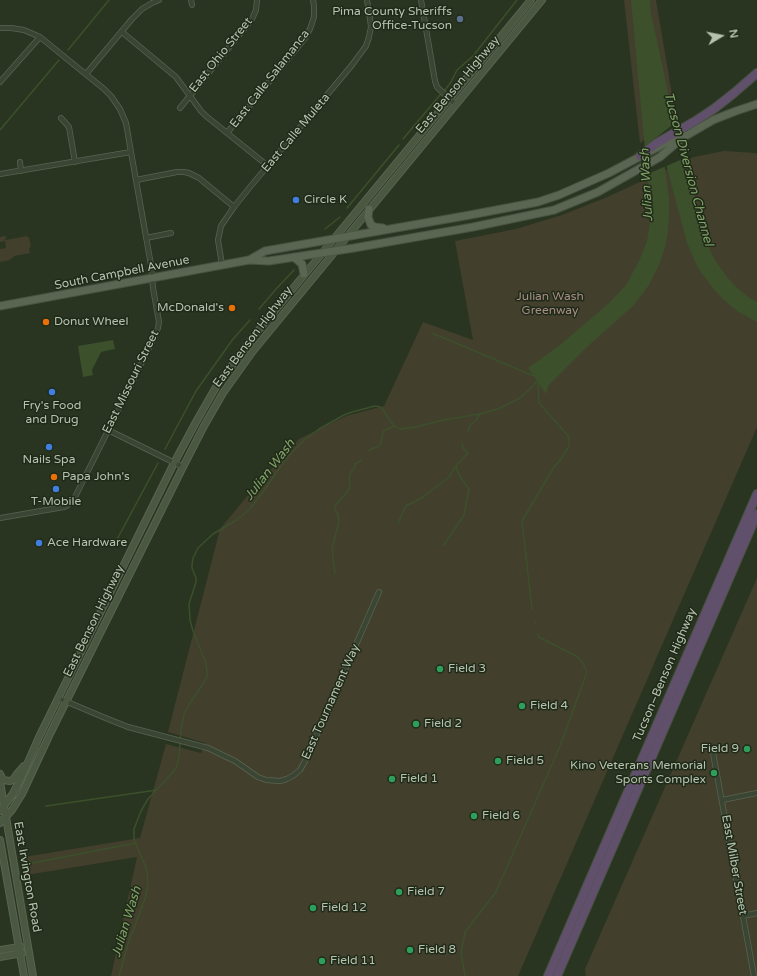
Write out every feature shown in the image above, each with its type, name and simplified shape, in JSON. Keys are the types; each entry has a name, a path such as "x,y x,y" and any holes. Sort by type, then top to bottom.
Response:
{"highway":[{"path":"640,156 657,143 681,134 757,73"},
{"name":"Tucson–Benson Highway","path":"548,976 757,494"},
{"name":"Tucson–Benson Highway","path":"557,976 757,514"}],"main road":[{"name":"East Benson Highway","path":"2,809 12,795 174,462 205,406 253,337 531,0"},
{"name":"East Benson Highway","path":"0,823 6,818 18,802 183,467 223,393 253,351 542,0"},
{"path":"681,134 720,115 757,100"},
{"path":"681,134 720,117 757,104"},
{"name":"South Campbell Avenue","path":"0,306 249,260 269,261 473,227 554,210 598,192 660,157 681,134"},
{"name":"South Campbell Avenue","path":"249,260 265,252 538,202 559,195 609,173 640,156"},
{"path":"369,209 368,217 372,225 375,227 389,229"},
{"path":"294,257 302,264 304,274"},
{"path":"107,599 115,603"},
{"path":"0,774 3,780 13,780 28,762"},
{"name":"East Irvington Road","path":"0,782 2,809 6,818 33,976"},
{"name":"East Irvington Road","path":"0,842 24,976"},
{"path":"0,950 18,947 28,949"},
{"path":"0,957 20,954 28,949"}],"street":[{"path":"86,74 132,19 142,10 159,0"},
{"name":"East Ohio Street","path":"180,108 252,19 256,10 257,0"},
{"name":"East Calle Salamanca","path":"227,133 305,38 314,17 313,0"},
{"name":"East Calle Muleta","path":"222,265 218,240 222,226 234,207 352,65 366,46 371,27 367,0"},
{"path":"421,0 437,88 456,105"},
{"path":"0,28 24,30 40,36 0,82"},
{"path":"122,32 176,77 206,116 268,166"},
{"name":"East Missouri Street","path":"0,518 60,508 71,502 76,495 153,339 158,328 159,317 126,123 120,109 111,96 40,36"},
{"path":"61,118 69,127 75,162"},
{"path":"0,174 131,152"},
{"path":"20,162 21,171"},
{"path":"136,180 177,172 189,173 199,178 234,207"},
{"path":"146,238 171,233"},
{"path":"108,430 183,467"},
{"name":"East Tournament Way","path":"58,698 128,726 217,751 258,777 266,780 280,781 287,779 300,770 305,762 379,592"},
{"name":"East Milber Street","path":"713,753 754,976"},
{"path":"722,800 757,793"},
{"path":"743,916 757,913"}],"green space":[{"path":"624,0 656,0 676,118 640,143"},
{"name":"Julian Wash Greenway","path":"724,151 757,154 757,427 518,976 111,976 137,857 26,875 24,857 140,838 166,744 201,753 205,743 168,732 220,529 259,482 299,439 346,416 384,406 423,322 473,340 455,241 516,229 562,215 605,198 694,157"},
{"path":"6,236 5,241 0,242 0,237"},
{"path":"27,236 31,246 29,249 30,253 14,256 10,260 0,262 0,249 6,248 5,241"},
{"name":"Kino Veterans Memorial Sports Complex","path":"757,578 757,976 586,976 585,969"}],"shaded area":[{"path":"631,0 650,0 651,13 676,130 699,211 701,225 709,248 715,260 727,277 736,287 757,302 757,322 737,311 724,300 698,268 687,243 663,153 669,198 669,215 665,247 659,265 649,285 634,305 587,347 548,386 546,394 528,368 560,345 609,303 626,285 639,261 647,241 650,223 650,203"},
{"path":"113,340 115,349 101,352 92,370 93,375 83,377 78,346"}],"pier":[{"path":"676,122 685,158 645,175 643,148"}],"waterway":[{"path":"68,50 109,0"},
{"path":"445,90 457,70 473,56 517,0"},
{"path":"0,130 59,60"},
{"path":"403,139 440,95"},
{"path":"347,208 399,145"},
{"path":"325,229 340,217"},
{"path":"259,309 294,270"},
{"path":"165,449 196,391 233,339 250,320"},
{"path":"432,333 536,376"},
{"name":"Julian Wash","path":"119,976 128,944 146,896 148,884 147,871 134,840 134,829 141,811 148,799 176,768 179,757 184,714 207,676 206,663 190,620 189,604 196,582 192,565 193,558 198,548 213,534 235,521 249,510 285,460 302,442 319,429 344,415 375,406 380,407 397,428 416,427 498,409 520,398 538,380"},
{"path":"532,609 522,521 554,467 569,446 569,437 539,403 538,382"},
{"path":"468,431 470,425 480,414"},
{"path":"369,451 378,447 381,443 383,431 395,426"},
{"path":"443,546 464,515 469,489 459,475 456,466 468,453 463,448 462,444"},
{"path":"335,574 332,548 339,522 338,514 334,509 337,503 348,491 350,486 349,478 355,464 362,460"},
{"path":"114,545 158,463"},
{"path":"398,523 406,506 423,497 449,477 455,467"},
{"path":"465,976 461,953 465,932 496,892 560,746 587,672 583,663 578,657 539,637 538,634"},
{"path":"46,806 157,790"},
{"path":"22,865 136,843"}],"place":[{"name":"Pima County Sheriffs Office-Tucson","path":"460,19"},
{"name":"Circle K","path":"296,200"},
{"name":"McDonald's","path":"232,308"},
{"name":"Donut Wheel","path":"46,322"},
{"name":"Fry's Food and Drug","path":"52,392"},
{"name":"Nails Spa","path":"49,447"},
{"name":"Papa John's","path":"54,477"},
{"name":"T-Mobile","path":"56,489"},
{"name":"Ace Hardware","path":"39,543"},
{"name":"Field 3","path":"440,669"},
{"name":"Field 4","path":"522,706"},
{"name":"Field 2","path":"416,724"},
{"name":"Field 9","path":"747,749"},
{"name":"Field 5","path":"498,761"},
{"name":"Kino Veterans Memorial Sports Complex","path":"714,773"},
{"name":"Field 1","path":"392,779"},
{"name":"Field 6","path":"474,816"},
{"name":"Field 7","path":"399,892"},
{"name":"Field 12","path":"313,908"},
{"name":"Field 8","path":"410,950"},
{"name":"Field 11","path":"322,961"}],"water label":[{"name":"Tucson Diversion Channel","path":"688,169"}]}
